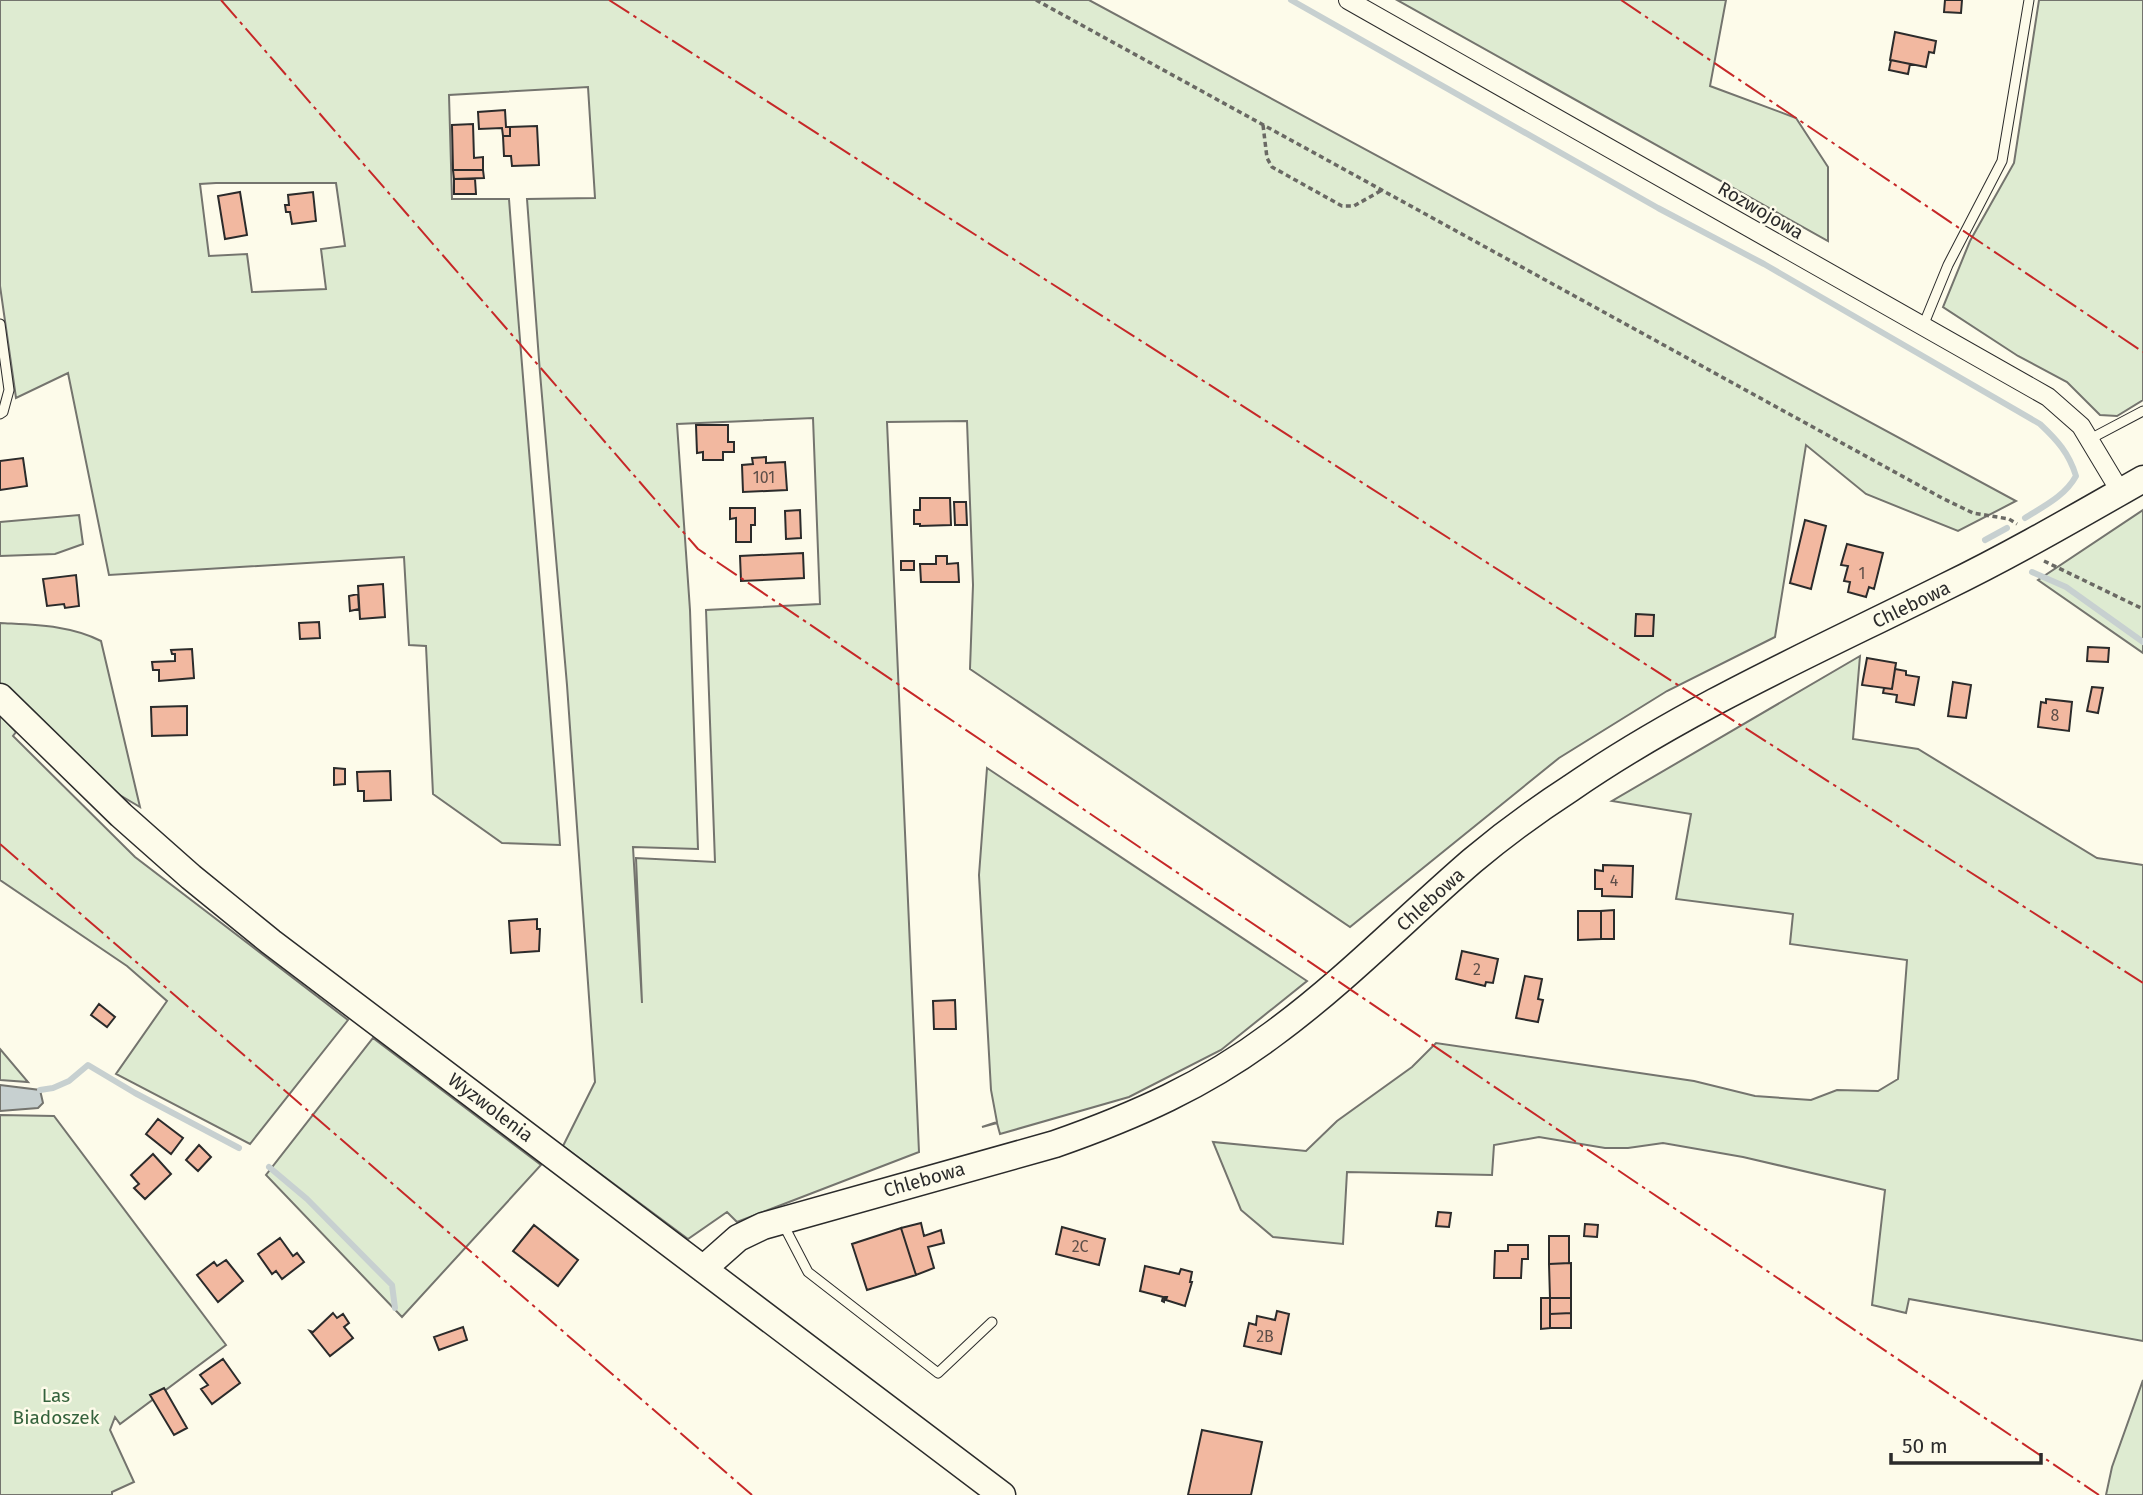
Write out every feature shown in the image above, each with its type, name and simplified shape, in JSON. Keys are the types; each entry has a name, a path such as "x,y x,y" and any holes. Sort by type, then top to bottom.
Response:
{"street":[{"name":"Rozwojowa","path":"1348,0 2048,397 2081,426 2132,485"},
{"name":"Chlebowa","path":"703,1269 738,1238 780,1219 1055,1144 1163,1102 1238,1059 1275,1033 1475,859 1580,781 1701,710 1992,564 2132,485"},
{"name":"Wyzwolenia","path":"0,697 114,809 191,877 271,942 1002,1495"}],"lane":[{"path":"1923,326 1948,265 2003,160 2029,0"},
{"path":"0,324 9,390 3,412 0,414"},
{"path":"2090,439 2143,411"},
{"path":"780,1219 808,1272 938,1373 992,1322"}],"path":[{"path":"1036,0 1942,498 1973,513 2014,522 2036,554 2049,564 2143,609"},
{"path":"1263,125 1267,158 1272,167 1324,197 1342,205 1354,206 1382,190"}],"green space":[{"path":"0,0 1089,0 2016,501 1958,531 1866,494 1806,445 1775,637 1667,691 1559,758 1350,927 970,669 973,585 967,421 887,422 919,1152 737,1222 727,1212 688,1239 563,1146 595,1082 567,685 527,199 595,198 588,87 449,95 452,199 509,199 560,845 502,843 433,794 426,646 409,645 404,557 109,575 68,373 16,398 0,286","holes":["336,183 345,246 321,249 326,289 252,292 247,254 209,256 200,184","813,418 820,604 706,610 715,862 636,858 642,1003 633,847 698,849 690,610 677,424"]},
{"path":"1397,0 1726,0 1710,86 1796,118 1828,167 1828,241"},
{"path":"2039,0 2143,0 2143,400 2117,416 2100,415 2067,382 2018,356 1943,307 1970,241 2014,163"},
{"path":"2143,510 2143,653 2038,580"},
{"path":"79,515 83,544 55,554 0,556 0,522"},
{"path":"0,623 64,629 101,641 140,807 96,781 0,686"},
{"path":"1860,656 1853,739 1918,749 2097,858 2143,865 2143,1341 1909,1299 1906,1313 1872,1305 1885,1190 1743,1157 1663,1143 1605,1148 1539,1137 1494,1145 1492,1175 1347,1172 1343,1244 1273,1237 1241,1210 1213,1142 1306,1151 1337,1121 1412,1067 1436,1043 1694,1081 1755,1096 1811,1100 1837,1090 1878,1091 1898,1079 1907,960 1790,944 1793,914 1676,899 1691,814 1612,801"},
{"path":"0,715 16,732 13,736 135,857 348,1020 250,1144 116,1074 167,1001 127,966 0,880"},
{"path":"987,768 1307,981 1221,1050 1129,1097 1000,1134 997,1123 982,1127 997,1122 991,1090 979,875"},
{"path":"373,1038 541,1165 402,1317 266,1175"},
{"path":"0,1049 28,1082 0,1080"},
{"name":"Las Biadoszek","path":"0,1115 54,1116 226,1345 120,1424 115,1417 110,1430 134,1482 112,1492 112,1495 0,1495"},
{"path":"2143,1380 2143,1495 2106,1495 2112,1467"}],"shaded area":[{"path":"0,1085 40,1090 43,1103 38,1108 0,1111"}],"building":[{"path":"1945,0 1962,0 1961,13 1944,12"},
{"path":"1895,32 1936,41 1934,53 1929,52 1926,67 1890,60"},
{"path":"1891,60 1910,64 1908,74 1889,70"},
{"path":"505,110 506,127 510,127 510,136 503,136 502,128 479,129 478,112"},
{"path":"473,124 474,158 483,157 483,170 453,170 452,125"},
{"path":"537,126 539,165 512,166 511,156 504,156 503,136 510,136 510,127"},
{"path":"453,170 483,170 484,178 454,179"},
{"path":"454,179 475,179 476,194 454,194"},
{"path":"240,192 247,235 225,239 218,196"},
{"path":"313,192 316,221 292,224 290,212 286,212 285,205 289,205 288,195"},
{"path":"696,425 728,425 728,442 734,442 734,452 723,452 723,460 703,460 703,452 697,453"},
{"path":"766,457 766,463 785,462 787,490 743,492 742,465 753,464 752,458"},
{"path":"23,458 27,486 0,490 0,461"},
{"path":"920,498 950,498 951,525 914,524 914,510 920,510"},
{"path":"954,502 966,502 967,525 955,525"},
{"path":"730,508 755,508 751,542 736,542 736,518 730,519"},
{"path":"800,510 801,538 786,539 785,511"},
{"path":"1805,520 1826,526 1811,589 1790,583"},
{"path":"1847,544 1883,553 1874,589 1869,587 1866,597 1848,592 1850,582 1844,581 1848,566 1841,565"},
{"path":"803,553 804,578 741,581 740,556"},
{"path":"936,556 947,556 947,564 958,563 959,582 921,582 920,564 936,564"},
{"path":"901,561 914,561 914,570 901,570"},
{"path":"76,575 79,606 47,606 43,579"},
{"path":"383,584 385,617 360,619 358,586"},
{"path":"358,594 359,609 350,611 349,596"},
{"path":"1636,614 1654,615 1653,636 1635,636"},
{"path":"319,622 320,638 300,639 299,623"},
{"path":"2088,647 2109,648 2108,662 2087,661"},
{"path":"192,649 194,678 159,681 159,670 153,670 152,662 175,661 175,654 172,654 171,650"},
{"path":"1867,658 1896,663 1892,689 1862,685"},
{"path":"1895,669 1906,671 1906,675 1919,677 1914,705 1896,702 1897,695 1883,693 1884,688 1892,689"},
{"path":"1953,682 1971,685 1966,718 1948,716"},
{"path":"2092,687 2103,688 2098,713 2087,711"},
{"path":"2046,699 2072,702 2069,731 2038,727 2041,702 2046,703"},
{"path":"187,706 187,735 152,736 151,707"},
{"path":"334,768 345,769 345,784 334,785"},
{"path":"390,771 391,800 364,801 364,791 358,791 357,772"},
{"path":"1603,865 1633,866 1632,897 1602,896 1602,889 1595,889 1595,870 1603,871"},
{"path":"1614,910 1614,939 1601,939 1601,911"},
{"path":"1578,911 1601,911 1601,939 1578,940"},
{"path":"537,919 537,929 540,929 539,951 511,953 509,921"},
{"path":"1462,951 1498,959 1493,983 1486,982 1485,986 1456,979"},
{"path":"1525,976 1542,979 1538,999 1543,1000 1538,1022 1516,1018"},
{"path":"955,1000 956,1029 934,1029 933,1001"},
{"path":"99,1004 115,1017 107,1027 91,1015"},
{"path":"158,1119 183,1138 171,1154 146,1134"},
{"path":"199,1145 211,1157 198,1171 186,1160"},
{"path":"153,1154 171,1174 145,1199 134,1188 139,1184 131,1175"},
{"path":"1438,1212 1451,1213 1449,1227 1436,1226"},
{"path":"921,1223 924,1236 941,1230 944,1243 928,1247 934,1268 916,1275 901,1228"},
{"path":"1585,1224 1598,1225 1597,1237 1584,1236"},
{"path":"534,1225 578,1260 558,1286 513,1251"},
{"path":"1062,1227 1105,1239 1099,1265 1056,1254"},
{"path":"901,1228 916,1275 867,1290 852,1244"},
{"path":"1549,1236 1569,1236 1569,1263 1549,1264"},
{"path":"280,1238 293,1256 297,1253 304,1262 282,1279 276,1271 272,1274 258,1254"},
{"path":"1508,1245 1528,1245 1528,1259 1522,1259 1521,1278 1494,1278 1495,1251 1508,1251"},
{"path":"226,1260 243,1281 218,1302 197,1275 214,1262 217,1266"},
{"path":"1571,1263 1571,1298 1550,1298 1549,1264"},
{"path":"1145,1266 1179,1274 1181,1269 1192,1272 1185,1306 1166,1300 1167,1297 1164,1302 1163,1297 1140,1291"},
{"path":"1541,1298 1550,1298 1550,1328 1541,1329"},
{"path":"1550,1298 1571,1298 1571,1313 1550,1314"},
{"path":"1277,1311 1289,1314 1281,1354 1244,1346 1249,1323 1256,1325 1257,1316 1275,1320"},
{"path":"333,1313 337,1318 343,1314 349,1323 344,1327 353,1338 330,1356 310,1331 313,1332"},
{"path":"1571,1313 1571,1328 1550,1328 1550,1314"},
{"path":"463,1327 467,1340 439,1350 434,1337"},
{"path":"223,1359 240,1383 212,1404 201,1389 208,1385 200,1375"},
{"path":"164,1388 187,1428 174,1435 150,1395"},
{"path":"1202,1430 1262,1442 1251,1495 1188,1495"}],"waterway":[{"path":"1291,0 1658,208 1764,264 2040,424 2062,447 2076,476 2060,495 2025,518"},
{"path":"1985,540 2007,528"},
{"path":"2032,572 2066,587 2143,642"},
{"path":"40,1090 69,1081 88,1065 239,1148"},
{"path":"269,1167 307,1199 392,1285 395,1308"}],"power":[{"path":"221,0 698,549 2099,1495"},
{"path":"609,0 2143,983"},
{"path":"1621,0 2143,352"},
{"path":"0,844 752,1495"}]}
